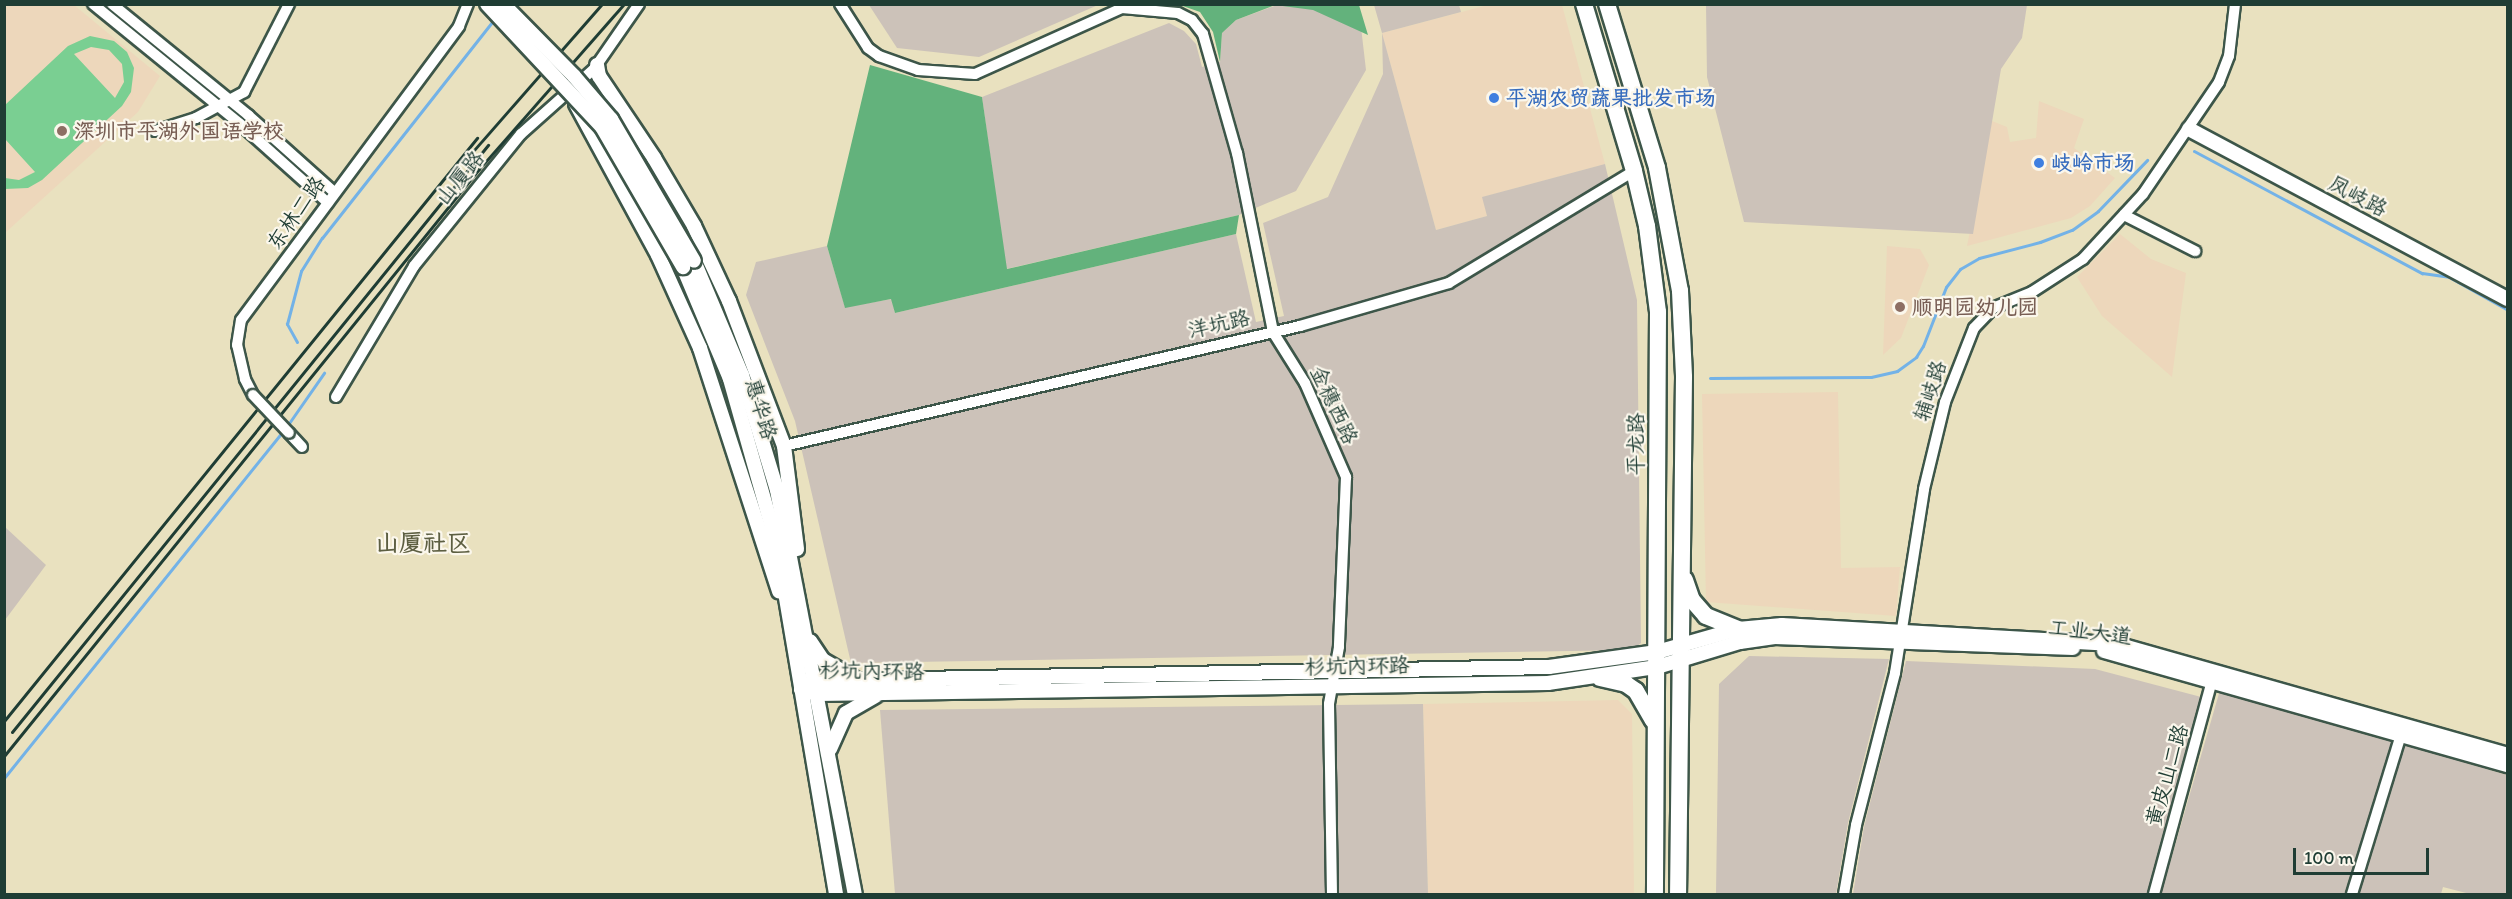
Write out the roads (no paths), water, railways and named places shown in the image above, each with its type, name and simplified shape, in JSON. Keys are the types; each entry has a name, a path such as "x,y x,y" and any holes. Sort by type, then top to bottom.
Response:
{"main road":[{"name":"平龙路","path":"1584,4 1634,171 1647,226 1658,312 1655,894"},
{"path":"1611,10 1657,168 1680,291 1684,377 1678,894"},
{"path":"1682,566 1687,589 1698,608 1714,621 1738,629"},
{"path":"1600,678 1626,684 1636,691 1652,715 1656,731"}],"street":[{"path":"93,4 218,106 328,203"},
{"path":"112,4 230,100 334,192"},
{"path":"155,131 196,118 244,92 289,4"},
{"name":"东林二路","path":"302,447 253,395 245,379 237,345 241,320 308,234 334,192 459,26 468,4"},
{"name":"惠华路","path":"487,4 602,127 623,157 720,316 763,438 795,610 801,689 836,894"},
{"name":"惠华路","path":"503,4 574,76 611,119 633,151 689,264"},
{"name":"山厦路","path":"336,397 414,266 521,134 597,65 639,4"},
{"path":"840,4 868,48 879,56 918,70 975,74 1125,6"},
{"name":"辅岐路","path":"1844,894 1856,825 1901,636 1920,507 1938,427 1974,328 1994,308 2032,292 2083,259 2124,215 2189,129 2224,71 2235,4"},
{"name":"金穗西路","path":"1125,6 1178,13 1192,20 1203,34 1237,153 1273,332 1305,383 1346,477 1335,672 1332,688 1332,894"},
{"path":"597,65 599,76 654,158 717,273 784,446 795,520 795,610"},
{"path":"568,92 658,255 700,348 767,560 795,610"},
{"name":"凤岐路","path":"2189,129 2508,299"},
{"name":"洋坑路","path":"784,446 1379,306 1449,283 1634,171"},
{"path":"2124,215 2195,251"},
{"name":"惠华路","path":"795,610 806,632 855,894"},
{"name":"工业大道","path":"1657,660 1738,629 1782,625 1901,636"},
{"path":"806,632 823,660 835,669 862,680"},
{"name":"工业大道","path":"1681,652 1763,638 1901,636 2098,641 2401,735 2508,765"},
{"name":"杉坑内环路","path":"801,689 862,680 1549,667 1657,660"},
{"name":"杉坑内环路","path":"816,687 883,693 1548,683 1600,678 1657,660"},
{"name":"工业大道","path":"2212,675 2508,755"},
{"name":"黄皮山二路","path":"2154,894 2212,675"},
{"path":"829,757 832,740 846,713 856,704 883,693"},
{"path":"2352,894 2401,735"}],"waterway":[{"path":"297,342 287,324 301,271 322,238 495,18"},
{"path":"2194,151 2422,273 2449,277 2508,310"},
{"path":"1710,378 1871,377 1897,371 1916,357 1923,346 1946,287 1960,269 1979,258 2040,242 2072,230 2098,211 2147,160"},
{"path":"287,426 324,373"},
{"path":"4,778 283,431"}],"railway":[{"path":"474,150 602,4"},
{"path":"4,756 479,169 624,4"},
{"path":"4,721 477,138"},
{"path":"12,732 488,145"}],"place":[{"name":"平湖农贸蔬果批发市场","path":"1494,98"},
{"name":"深圳市平湖外国语学校","path":"62,131"},
{"name":"岐岭市场","path":"2039,163"},
{"name":"顺明园幼儿园","path":"1900,307"}],"district":[{"name":"山厦社区","path":"423,543"}]}
